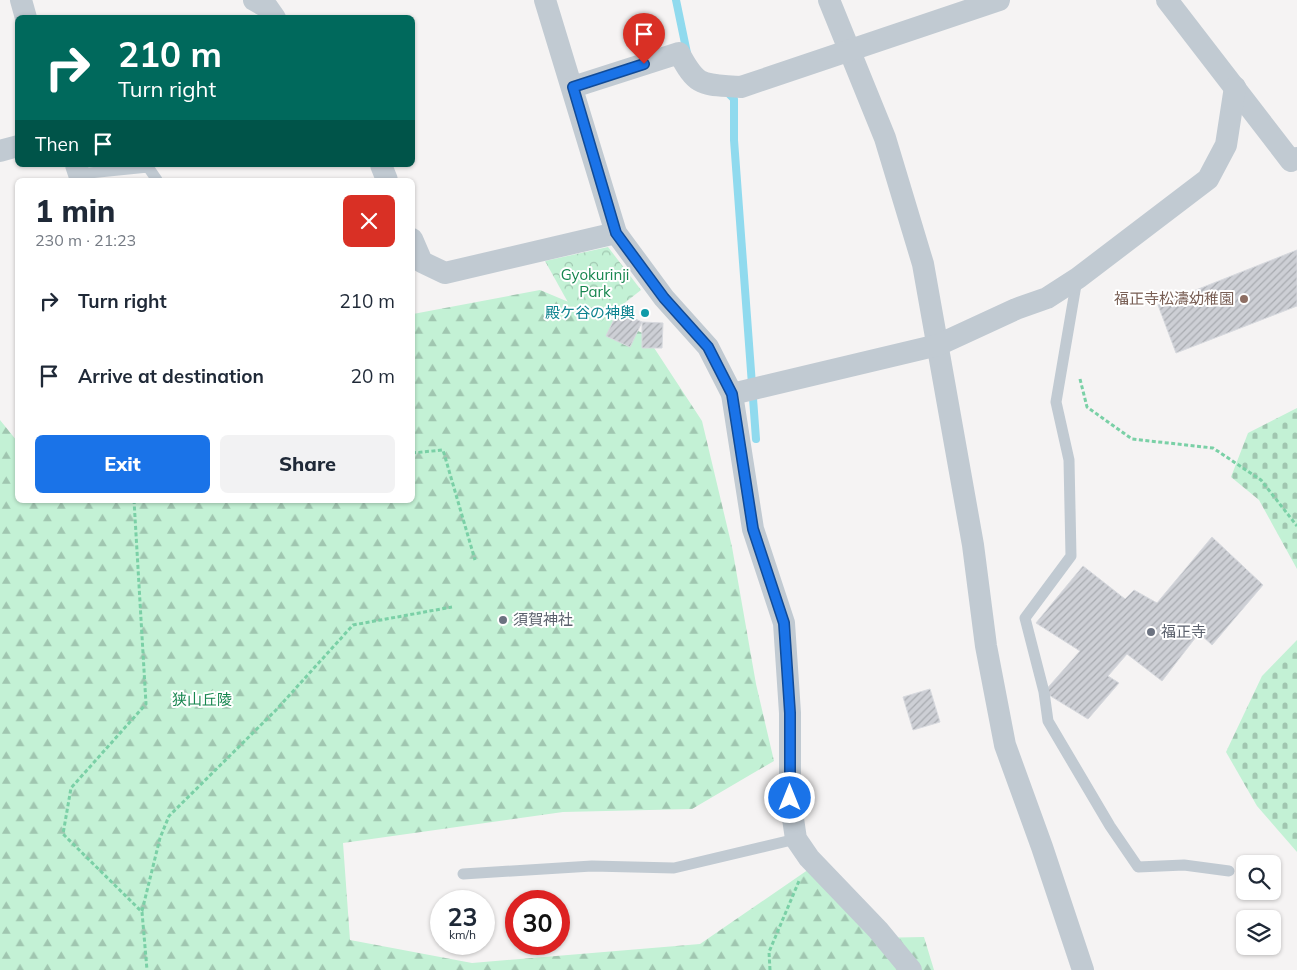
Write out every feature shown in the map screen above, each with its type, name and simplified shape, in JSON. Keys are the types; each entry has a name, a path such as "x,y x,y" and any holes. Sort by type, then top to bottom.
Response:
{"street":[{"path":"20,0 25,15"},
{"path":"254,0 268,8 273,15"},
{"path":"545,0 616,233 664,298 708,347 732,394 753,529 784,623 790,713 790,798 796,839 809,858 878,930 911,970"},
{"path":"829,0 885,138 922,264 973,545 986,646 1005,745 1042,847 1082,970"},
{"path":"573,87 679,52 688,70 703,84 741,87 999,0"},
{"path":"1167,0 1291,161 1297,158"},
{"path":"732,394 938,345 1016,309 1047,298 1078,278 1208,179 1226,145 1235,87"},
{"path":"0,151 15,147"},
{"path":"415,246 422,262 445,273 616,233"}],"lane":[{"path":"79,173 148,167 156,178"},
{"path":"1078,278 1056,402 1069,460 1071,556 1025,618 1044,692 1048,721 1110,826 1138,866 1184,865 1229,871"},
{"path":"464,874 592,866 674,868 796,839"}],"path":[{"path":"1077,369 1087,407 1094,412 1132,439 1213,448 1261,480 1297,526"},
{"path":"415,453 443,450 475,560"},
{"path":"134,503 146,704 72,788 63,834 142,912"},
{"path":"147,970 142,912 160,838 169,816 276,710 353,625 452,607"},
{"path":"770,970 769,952 809,858"}],"green space":[{"name":"Gyokurinji Park","path":"608,247 641,290 598,324 575,315 545,261"},
{"name":"狭山丘陵","path":"540,290 645,334 702,421 732,547 756,684 774,761 692,809 563,812 343,843 350,940 472,963 700,944 815,865 873,938 924,937 934,970 0,970 0,420 15,439 15,503 415,503 415,314"},
{"path":"1297,408 1297,569 1259,500 1231,477 1248,433"},
{"path":"1297,640 1297,852 1257,806 1226,752 1262,676"}],"building":[{"path":"1297,250 1297,306 1176,353 1158,305"},
{"path":"618,311 642,322 630,347 606,336"},
{"path":"642,322 663,323 662,348 642,348"},
{"path":"1212,537 1263,585 1212,645 1199,633 1162,681 1127,654 1108,676 1119,683 1088,719 1044,692 1080,651 1036,623 1083,566 1125,599 1134,590 1157,603"},
{"path":"930,689 940,722 913,730 903,697"}],"waterway":[{"path":"676,0 687,53"},
{"path":"727,92 734,99 734,140 756,439"}],"place":[{"name":"福正寺松濤幼稚園","path":"1244,299"},
{"name":"殿ケ谷の神輿","path":"645,313"},
{"name":"須賀神社","path":"503,620"},
{"name":"福正寺","path":"1151,632"}],"route":[{"path":"644,64 573,87 616,233 664,298 708,347 732,394 753,529 784,623 790,713 790,798"}]}
